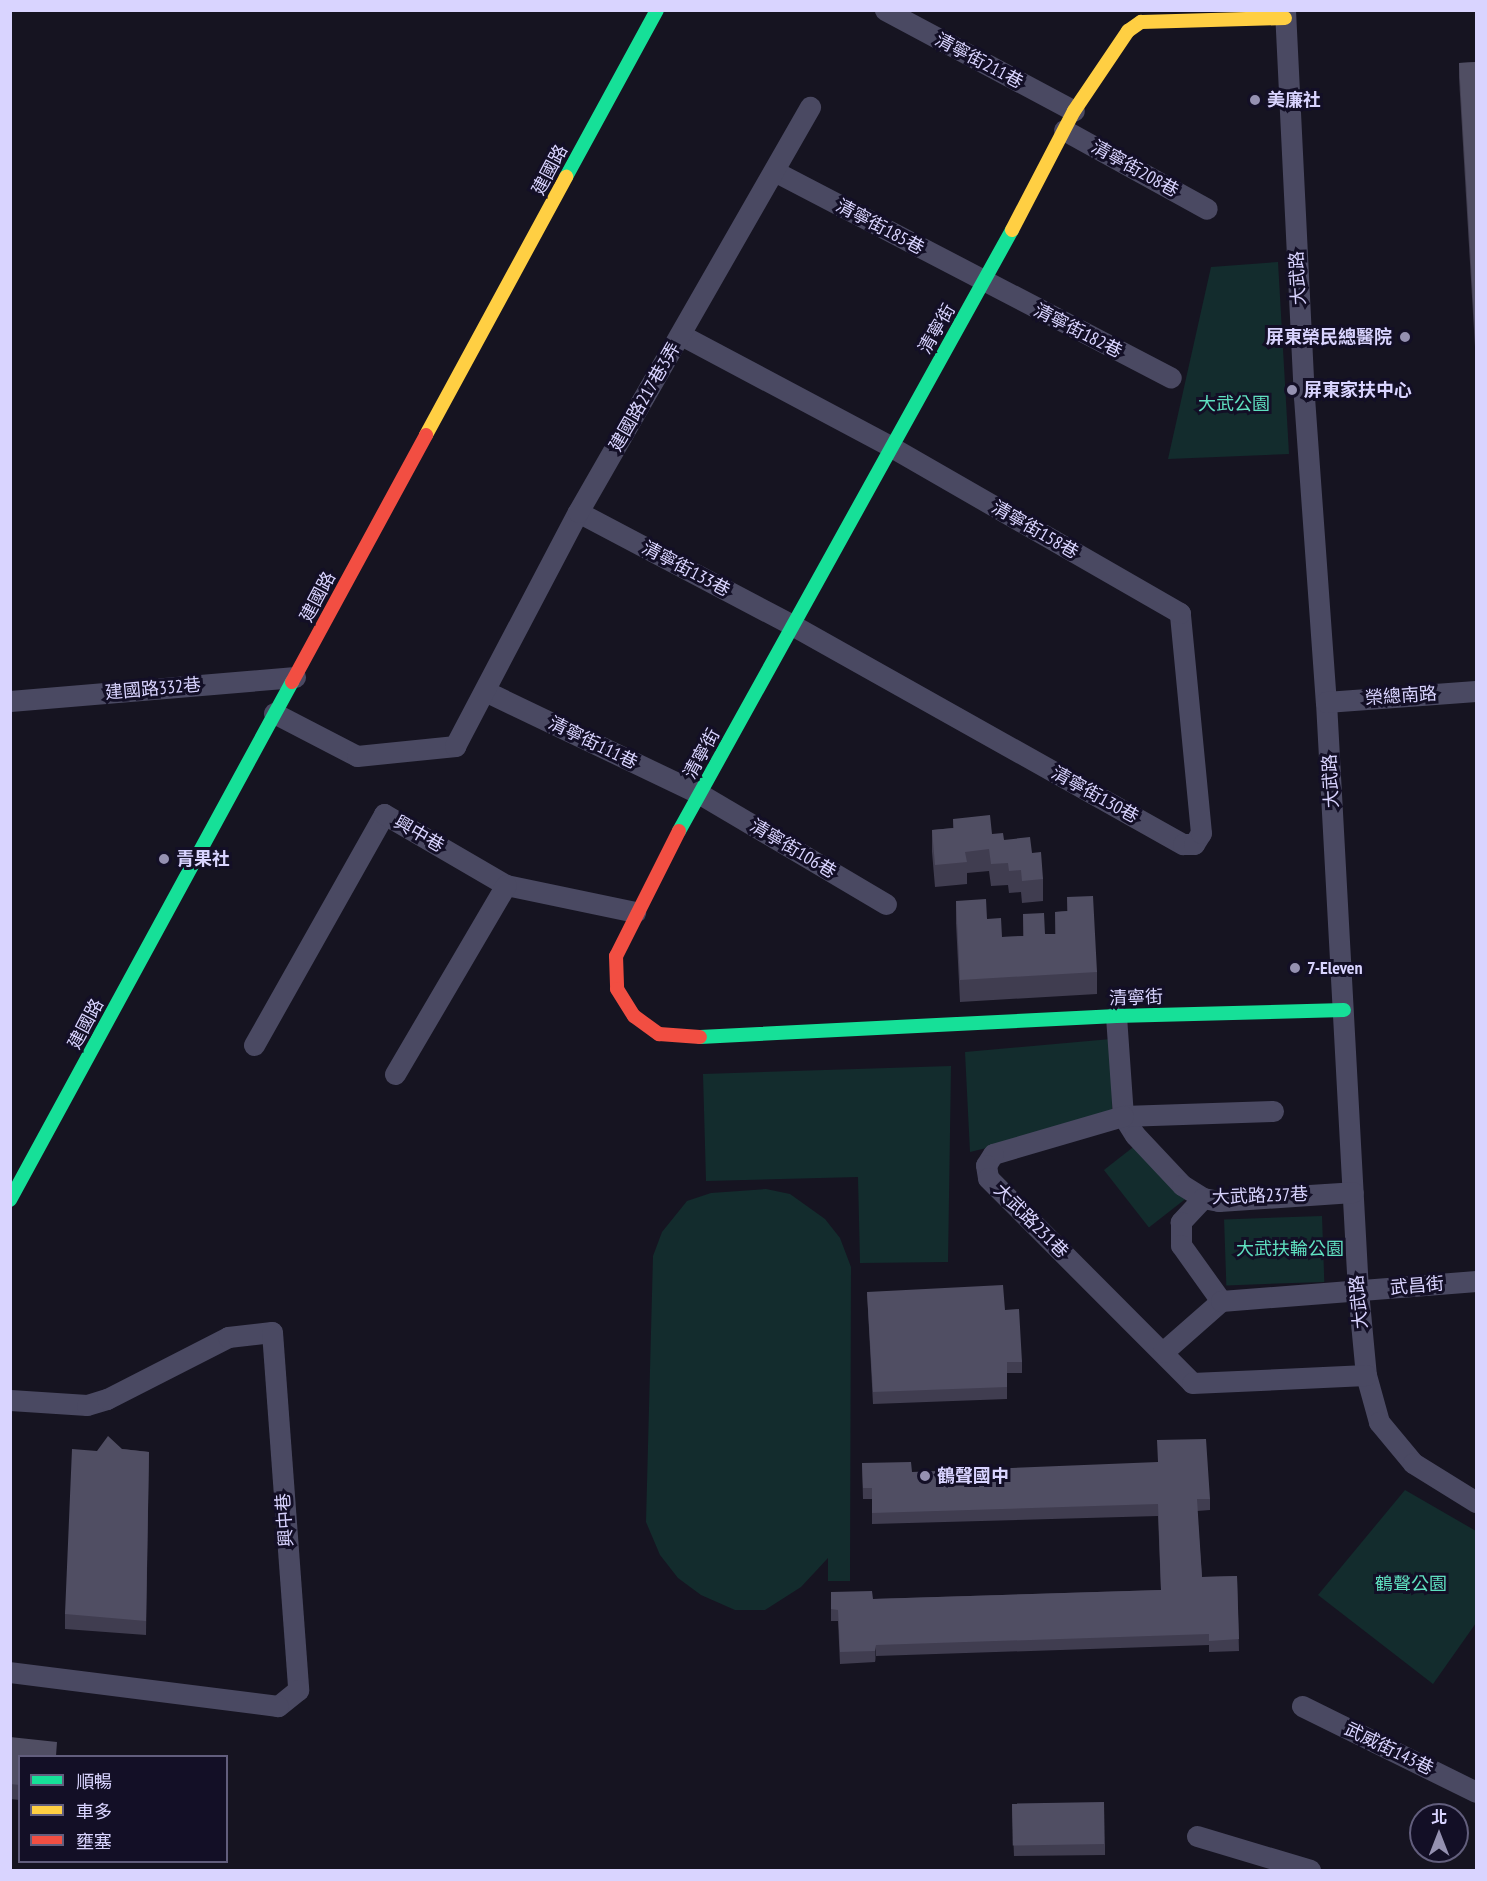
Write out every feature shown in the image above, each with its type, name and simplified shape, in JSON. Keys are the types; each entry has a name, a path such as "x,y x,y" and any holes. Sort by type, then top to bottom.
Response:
{"street":[{"name":"建國路","path":"10,1200 657,10"},
{"name":"清寧街211巷","path":"885,10 1069,120"},
{"name":"清寧街","path":"1285,14 1141,22 1128,31 1069,120 985,283 890,446 794,626 635,912 616,956 617,989 634,1016 659,1034 698,1037 1116,1016 1344,1010"},
{"name":"大武路","path":"1285,14 1304,398 1326,702 1358,1291 1366,1375 1379,1422 1413,1463 1476,1502"},
{"name":"建國路217巷3弄","path":"274,713 357,756 455,746 578,512 776,172 810,107"},
{"name":"清寧街208巷","path":"1069,120 1207,209"},
{"name":"清寧街185巷","path":"776,172 985,283"},
{"name":"清寧街182巷","path":"985,283 1171,378"},
{"name":"清寧街158巷","path":"681,335 890,446 1180,613"},
{"name":"清寧街133巷","path":"578,512 794,626"},
{"name":"清寧街130巷","path":"794,626 1183,843 1194,843 1202,822 1180,613"},
{"name":"建國路332巷","path":"10,701 295,677"},
{"name":"清寧街111巷","path":"485,691 700,794"},
{"name":"榮總南路","path":"1326,702 1476,691"},
{"name":"清寧街106巷","path":"700,794 886,904"},
{"name":"興中巷","path":"254,1045 384,814 506,885 635,912"},
{"path":"395,1074 506,885"},
{"path":"1116,1016 1123,1116"},
{"name":"大武路231巷","path":"1273,1111 1123,1116 993,1154 986,1165 988,1178 1192,1383 1366,1375"},
{"name":"大武路237巷","path":"1123,1116 1135,1135 1182,1185 1203,1198 1219,1201 1353,1192"},
{"path":"1203,1198 1181,1222 1181,1245 1221,1301"},
{"name":"武昌街","path":"1358,1291 1476,1281"},
{"path":"1163,1352 1221,1301 1358,1291"},
{"name":"興中巷","path":"10,1400 87,1405 228,1337 272,1332 298,1690 278,1706 10,1672"},
{"name":"武威街143巷","path":"1302,1706 1476,1792"},
{"path":"1197,1836 1310,1870"}],"green space":[{"name":"大武公園","path":"1278,262 1289,454 1168,459 1211,267"},
{"path":"1111,1039 1112,1112 1064,1129 970,1152 965,1052"},
{"path":"951,1066 948,1262 860,1263 858,1177 706,1181 703,1074"},
{"path":"1141,1141 1186,1199 1149,1227 1104,1170"},
{"path":"766,1189 790,1194 825,1219 840,1238 851,1267 850,1581 828,1581 828,1558 801,1587 765,1610 735,1610 701,1595 678,1578 660,1555 646,1522 653,1256 662,1232 687,1201 711,1193"},
{"name":"大武扶輪公園","path":"1322,1216 1324,1282 1226,1285 1224,1219"},
{"name":"鶴聲公園","path":"1405,1490 1476,1531 1476,1623 1433,1684 1318,1595"}],"building":[{"path":"1476,62 1476,349 1459,63"},
{"path":"990,815 992,834 1003,833 1004,840 1030,837 1032,853 1041,852 1043,879 1022,881 1021,870 1009,871 1008,863 991,864 989,849 965,852 967,862 935,865 932,830 954,828 953,819"},
{"path":"1093,896 1097,972 960,980 956,901 986,899 987,919 1001,918 1002,937 1024,936 1023,914 1044,913 1045,934 1056,934 1055,912 1068,911 1067,897"},
{"path":"1003,1285 1005,1310 1019,1309 1022,1362 1007,1362 1007,1387 873,1392 867,1292"},
{"path":"108,1436 122,1449 149,1452 146,1621 65,1614 72,1449 97,1451"},
{"path":"1206,1439 1210,1499 1197,1499 1202,1577 1237,1576 1239,1639 1209,1641 1209,1634 876,1645 875,1651 840,1652 838,1610 831,1609 831,1592 872,1591 873,1599 1161,1590 1158,1504 872,1513 872,1488 863,1488 862,1463 911,1462 912,1472 1158,1462 1157,1440"},
{"path":"10,1737 57,1742 56,1755 18,1755 18,1785 10,1784"},
{"path":"1104,1802 1105,1844 1013,1846 1012,1804"}],"traffic: fast":[{"path":"566,177 657,10"},
{"path":"679,831 1012,230"},
{"path":"10,1200 292,682"},
{"path":"700,1037 1116,1016 1344,1010"}],"traffic: slow":[{"path":"1012,230 1074,111 1128,31 1141,22 1285,18"},
{"path":"426,435 566,177"}],"traffic: jam":[{"path":"292,682 426,435"},
{"path":"679,831 616,956 617,989 634,1016 659,1034 700,1037"}],"place":[{"name":"美廉社","path":"1255,100"},
{"name":"屏東榮民總醫院","path":"1405,337"},
{"name":"屏東家扶中心","path":"1292,390"},
{"name":"青果社","path":"164,859"},
{"name":"7-Eleven","path":"1295,968"},
{"name":"鶴聲國中","path":"925,1476"}]}
